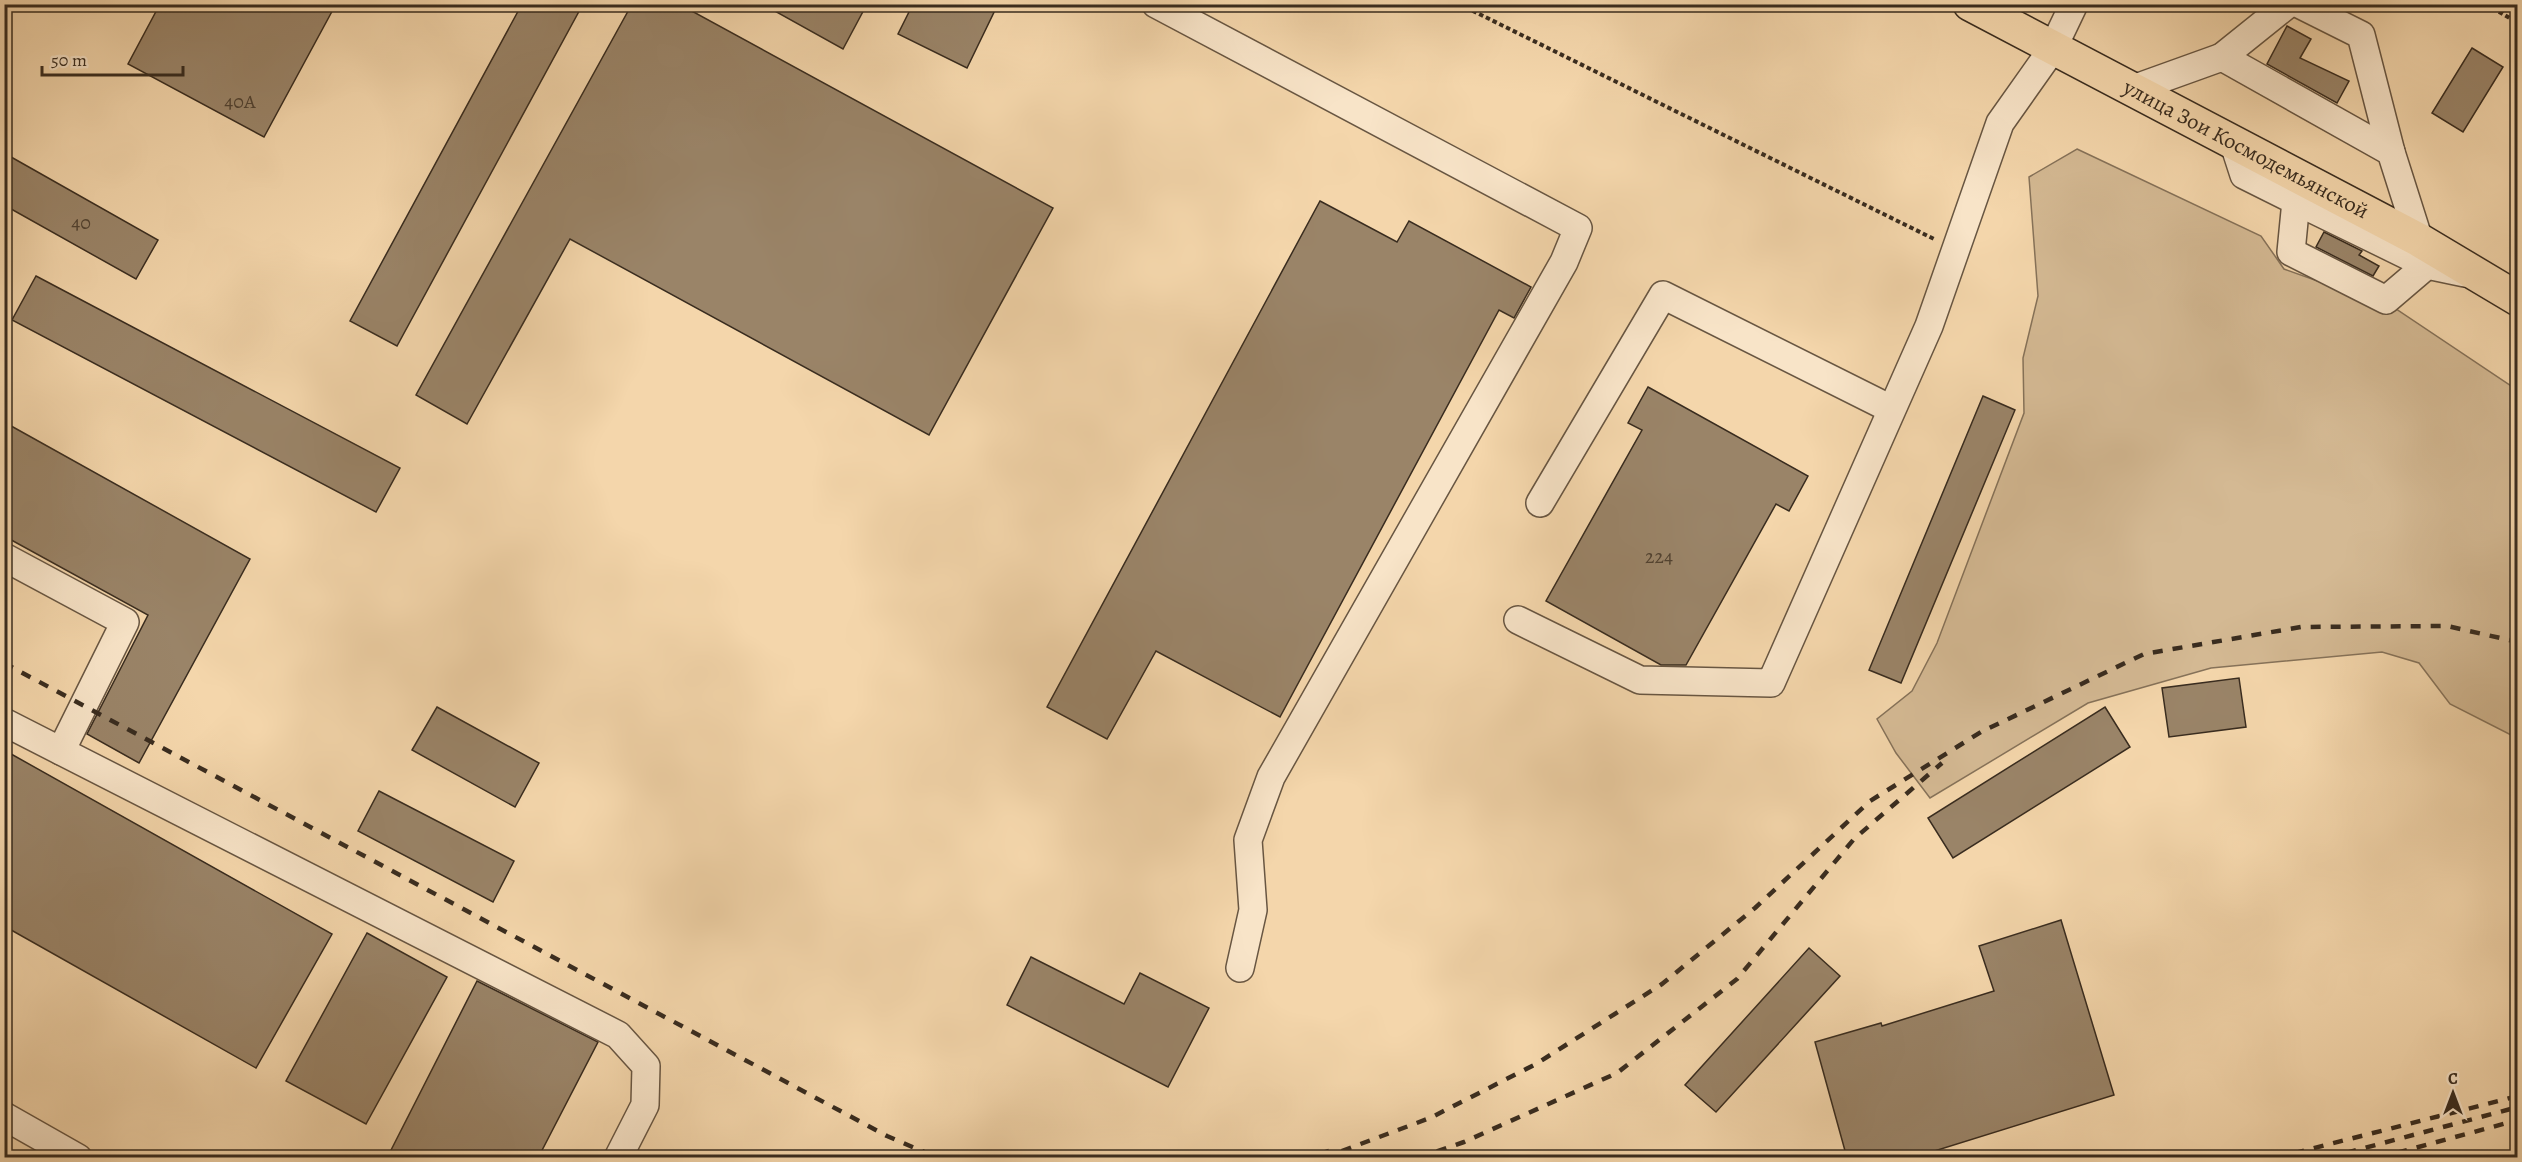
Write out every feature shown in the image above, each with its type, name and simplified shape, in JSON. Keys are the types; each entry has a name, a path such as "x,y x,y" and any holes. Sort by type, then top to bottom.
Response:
{"main road":[{"name":"улица Зои Космодемьянской","path":"1970,4 2234,141 2423,252 2476,275 2517,299"}],"street":[{"path":"1156,4 1578,228 1564,262 1271,777 1248,840 1253,910 1240,968"},
{"path":"1518,620 1640,681 1771,683 1929,326 2000,123 2053,48 2074,4"},
{"path":"2133,89 2222,57 2288,4"},
{"path":"2299,4 2361,35 2391,152 2423,252"},
{"path":"2222,57 2391,152"},
{"path":"2234,141 2244,175 2295,208 2366,235 2423,252"},
{"path":"2295,208 2291,252 2386,300 2423,252"},
{"path":"1540,503 1663,295 1891,409"},
{"path":"4,557 125,622 61,751"},
{"path":"4,722 618,1035 646,1066 645,1105 618,1158"},
{"path":"4,1116 78,1158"}],"path":[{"path":"1460,4 1818,184 1956,249"},
{"path":"2486,4 2517,23"}],"shaded area":[{"path":"2077,149 2261,236 2284,269 2396,309 2517,390 2517,738 2450,704 2419,663 2382,652 2211,668 2088,703 1930,798 1896,753 1877,719 1912,691 1937,643 2024,413 2023,358 2038,296 2029,177"}],"building":[{"path":"160,4 336,4 264,137 128,64"},
{"path":"522,4 583,4 397,346 350,321"},
{"path":"632,4 679,4 1053,208 929,435 570,239 467,424 416,395"},
{"path":"762,4 867,4 843,49"},
{"path":"913,4 998,4 967,68 898,34"},
{"path":"2287,26 2311,39 2300,58 2349,81 2337,103 2267,64"},
{"path":"2472,48 2503,67 2463,132 2432,113"},
{"path":"4,153 158,240 136,279 4,205"},
{"path":"1320,201 1397,242 1409,221 1531,287 1514,318 1499,310 1280,717 1156,651 1107,739 1047,707"},
{"path":"2324,232 2362,251 2359,255 2379,266 2373,276 2316,247"},
{"path":"36,276 400,468 376,512 12,320"},
{"path":"1648,387 1808,476 1789,511 1776,504 1686,665 1661,665 1546,601 1642,430 1628,423"},
{"path":"1983,396 2015,410 1901,683 1869,670"},
{"path":"4,422 250,559 139,763 87,734 148,615 4,536"},
{"path":"2239,678 2246,727 2169,737 2162,688"},
{"path":"437,707 539,763 515,807 412,750"},
{"path":"2105,707 2130,747 1953,858 1928,818"},
{"path":"4,750 332,934 256,1068 4,926"},
{"path":"379,791 514,861 493,902 358,831"},
{"path":"2061,920 2114,1095 1912,1158 1847,1158 1815,1042 1881,1023 1882,1026 1994,991 1979,946"},
{"path":"367,933 447,977 366,1124 286,1081"},
{"path":"1809,948 1840,976 1716,1112 1685,1085"},
{"path":"1031,957 1124,1004 1140,973 1209,1008 1168,1087 1007,1005"},
{"path":"477,981 598,1042 538,1158 387,1158"}],"railway":[{"path":"1323,1158 1430,1118 1536,1064 1662,984 1755,908 1870,801 1981,732 2144,654 2301,627 2447,626 2518,642"},
{"path":"4,663 887,1136 938,1158"},
{"path":"1418,1158 1464,1142 1617,1073 1737,979 1854,839 1942,763"},
{"path":"2275,1158 2518,1096"},
{"path":"2327,1158 2518,1107"},
{"path":"2378,1158 2518,1120"},
{"path":"1306,1158 1329,1151"}]}
